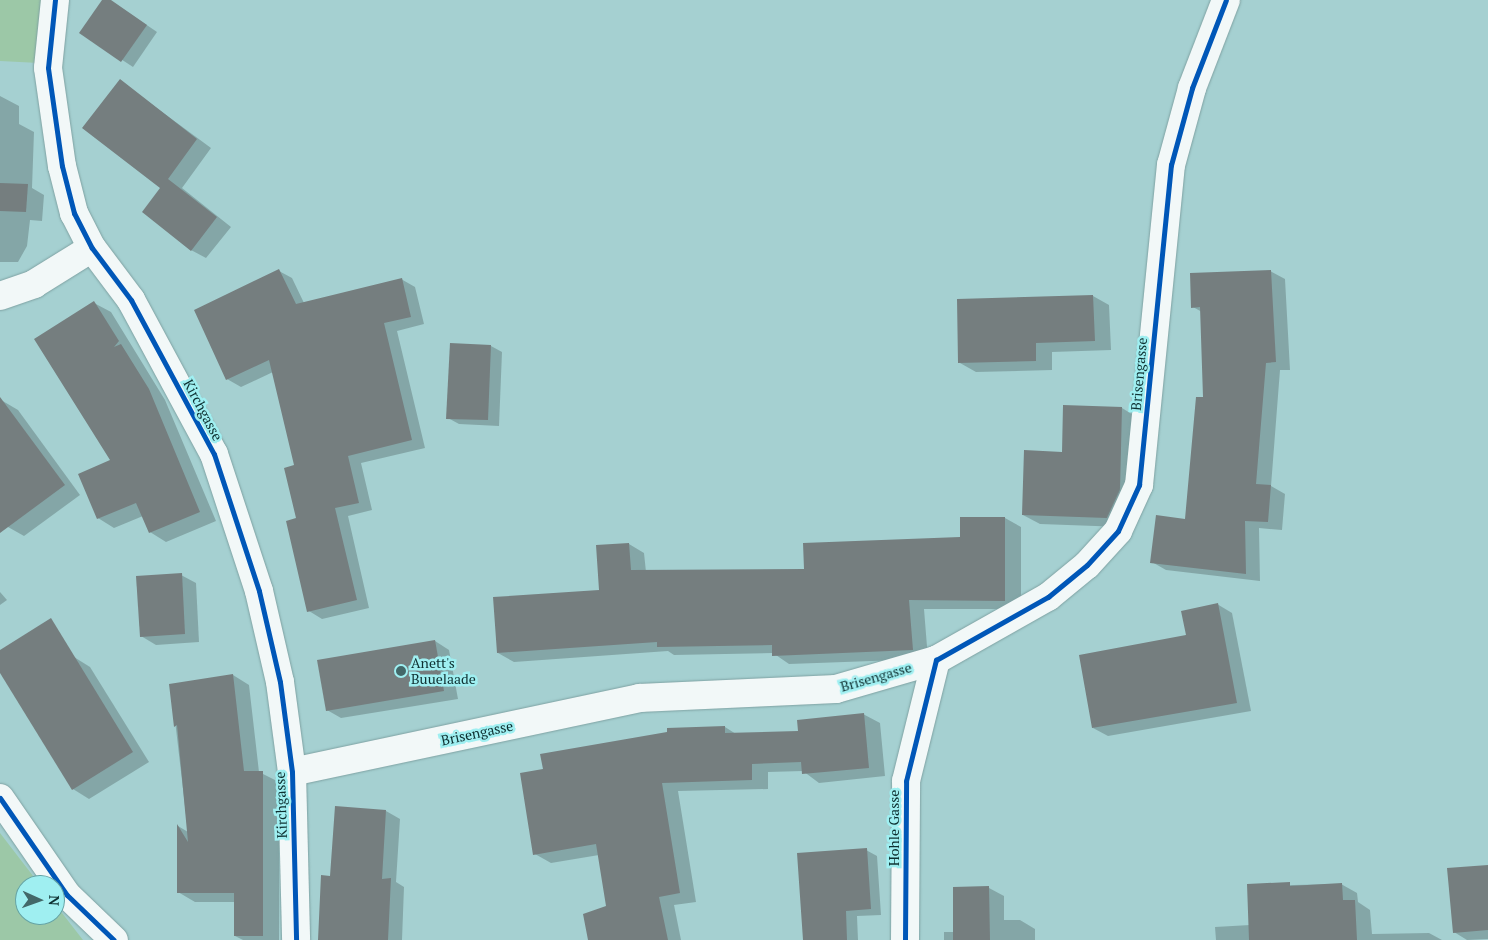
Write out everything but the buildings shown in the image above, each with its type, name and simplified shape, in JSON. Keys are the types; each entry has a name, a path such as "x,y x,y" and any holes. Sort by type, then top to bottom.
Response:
{"street":[{"name":"Kirchgasse","path":"55,0 48,68 62,166 74,213 92,248 131,300 214,454 259,591 280,682 292,772 296,940"},
{"name":"Brisengasse","path":"292,772 639,698 836,689 936,660 1048,597 1087,565 1118,531 1139,485 1171,165 1192,88 1226,0"},
{"path":"0,296 34,284 92,248"},
{"name":"Hohle Gasse","path":"905,940 906,780 936,660"},
{"path":"0,798 67,895 114,940"}],"green space":[{"path":"0,0 46,0 39,63 0,61"},
{"path":"0,833 32,875 15,875 15,925 65,925 65,917 83,940 0,940"}],"cycle path":[{"path":"55,0 48,68 62,166 74,213 92,248 131,300 214,454 259,591 280,682 292,772 296,940"},
{"path":"905,940 906,781 936,660 1048,597 1087,565 1118,531 1139,485 1171,165 1192,88 1226,0"},
{"path":"0,798 67,895 114,940"}],"place":[{"name":"Anett's Buuelaade","path":"401,671"}]}
